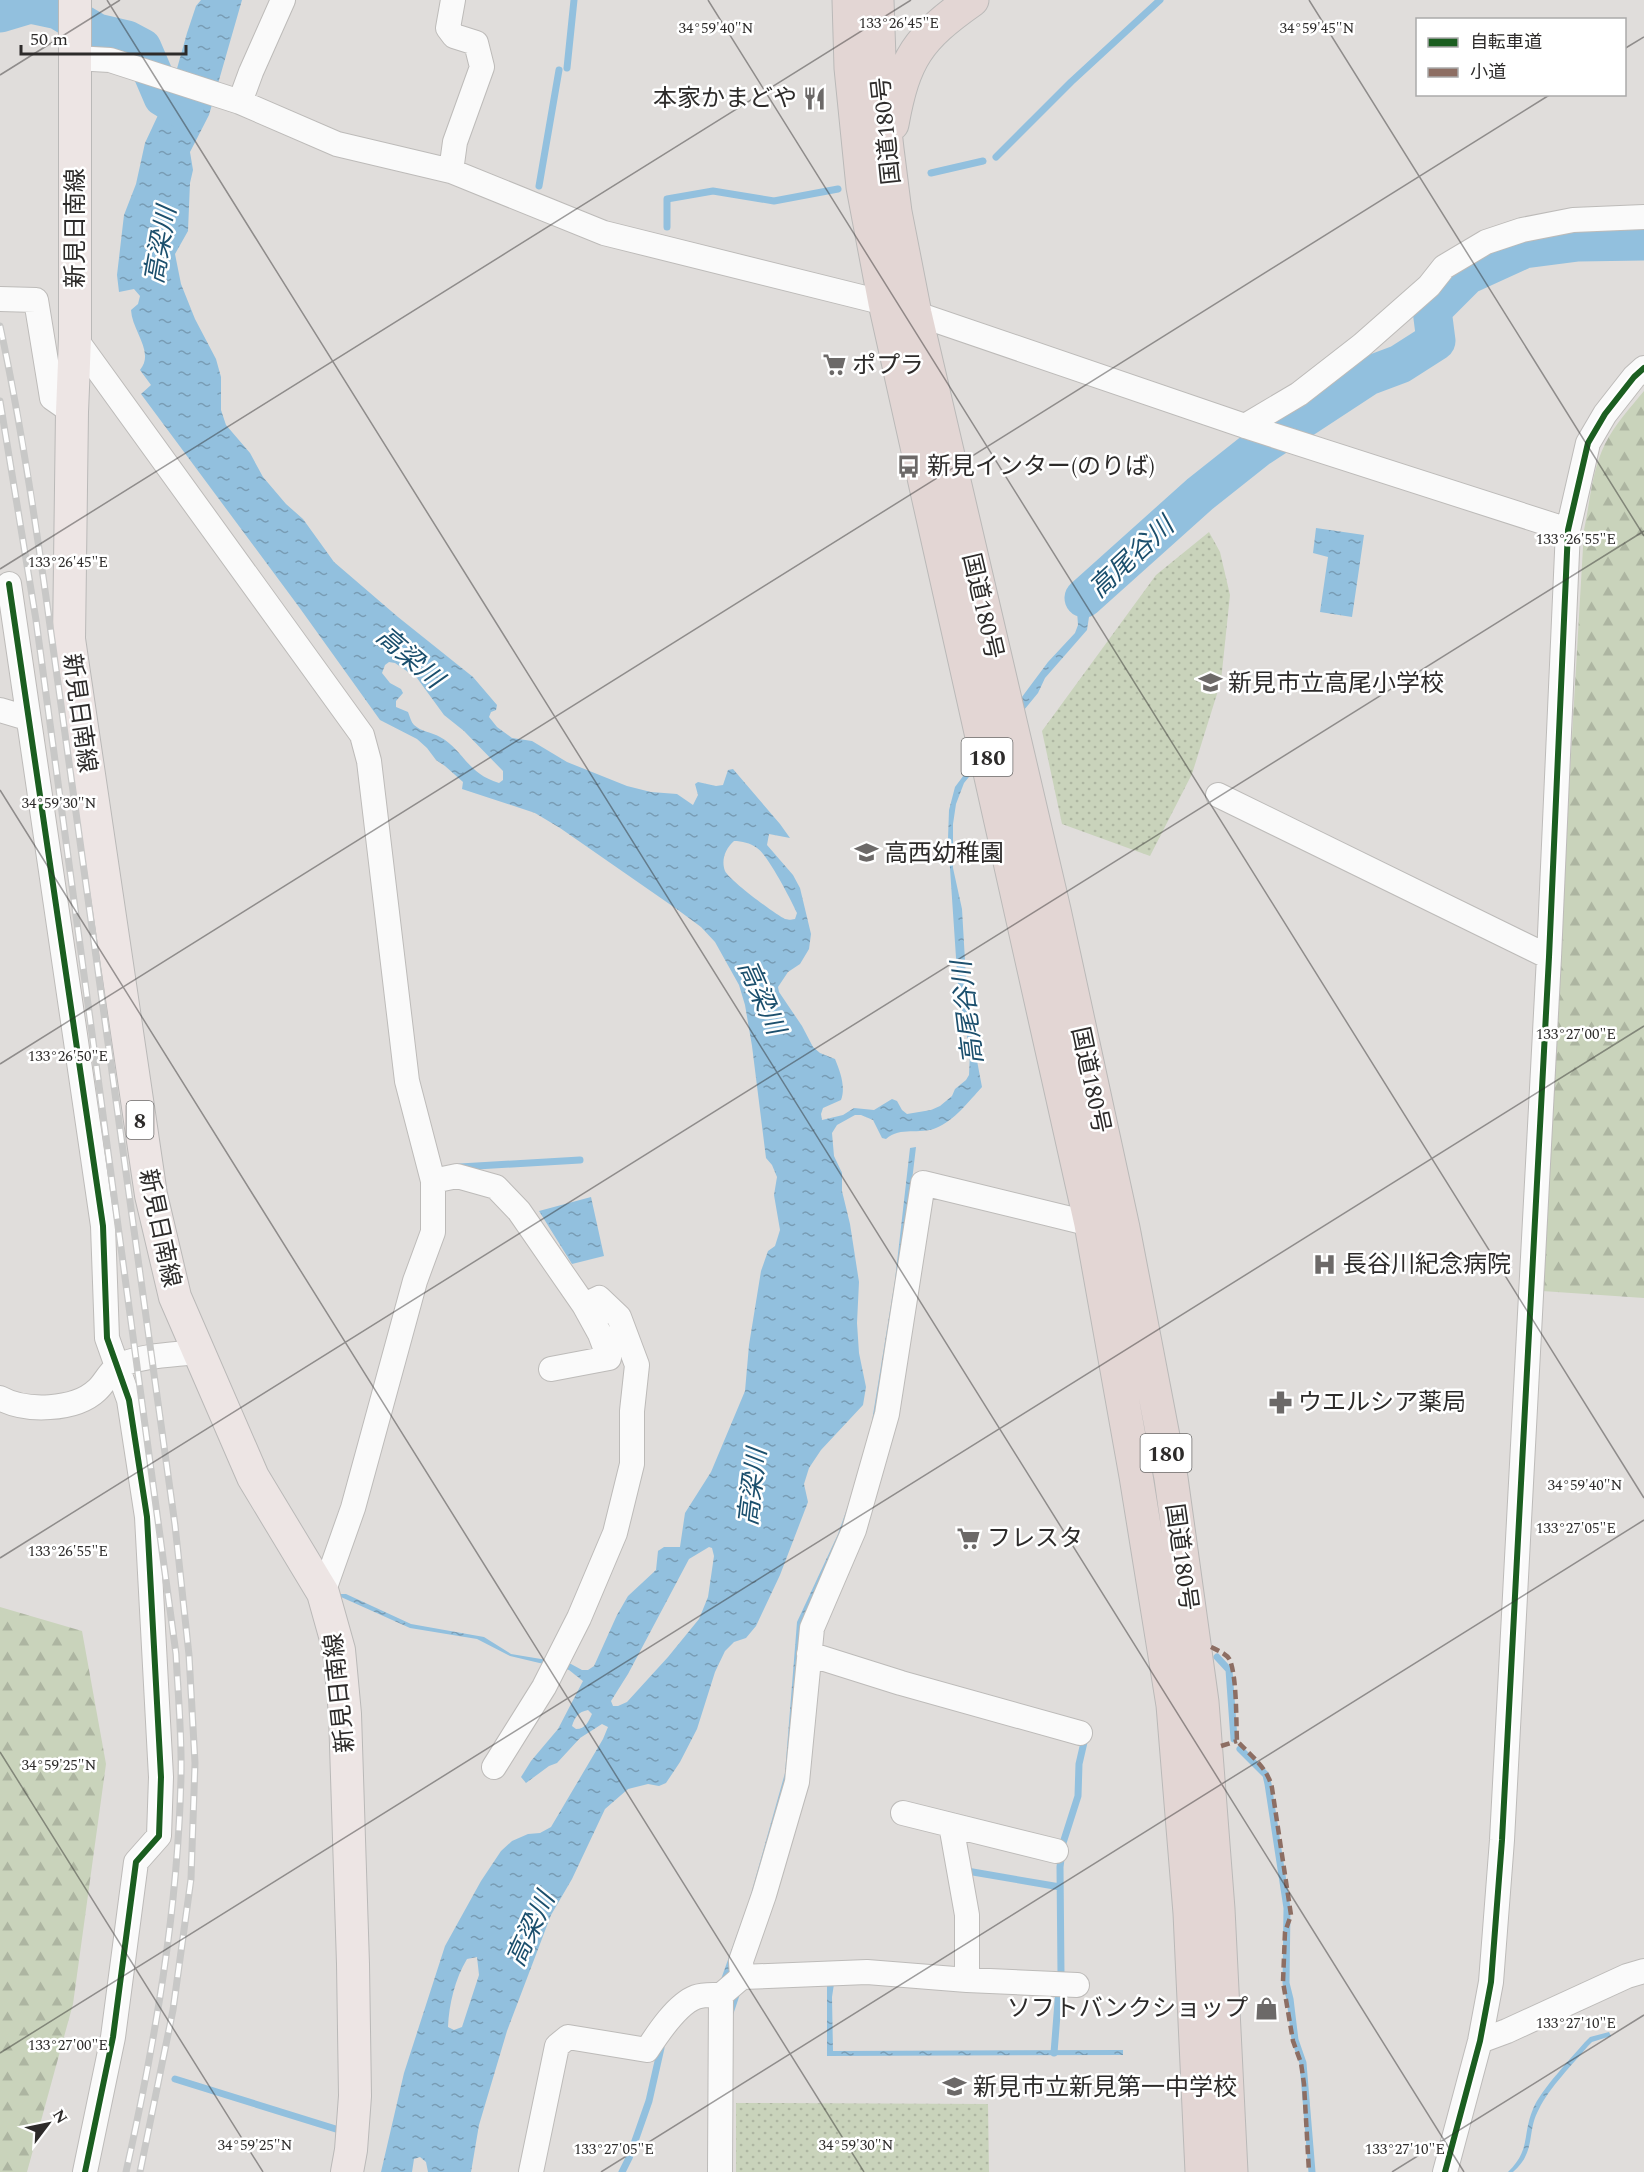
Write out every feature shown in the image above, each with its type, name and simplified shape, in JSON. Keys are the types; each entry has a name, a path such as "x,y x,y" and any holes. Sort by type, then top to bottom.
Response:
{"highway":[{"name":"国道180号","path":"849,0 851,68 863,187 885,303 1091,1224 1136,1476 1173,1705 1190,1913 1202,2172"},
{"name":"国道180号","path":"877,0 880,87 887,149 895,212 915,314 1057,922 1123,1228 1171,1478 1202,1702 1218,1909 1231,2172"},
{"path":"887,149 897,95 911,58 922,41 945,19 972,0"}],"main road":[{"name":"新見日南線","path":"75,24 75,338 69,639 151,1195 175,1297 253,1477 323,1593 339,1650 345,1714 353,1964 355,2096 347,2172"}],"street":[{"path":"240,102 283,0"},
{"path":"451,171 455,142 482,67 476,43 454,36 447,28 453,0"},
{"path":"75,24 110,60 240,102 337,144 451,171 604,233 885,303 1253,428 1569,530"},
{"path":"1253,428 1362,345 1429,286 1444,267 1486,242 1522,230 1573,220 1644,217"},
{"path":"0,298 36,300 51,398 72,412"},
{"path":"75,338 362,735 371,771 407,1081 433,1181 433,1232 415,1281 353,1508 323,1593"},
{"path":"1445,2172 1480,2041 1491,1982 1502,1840 1549,957 1569,530 1588,442 1605,414 1634,377 1644,368"},
{"path":"9,584 103,1226 107,1338 129,1400 147,1517 161,1777 159,1836 136,1862 113,2037 85,2172"},
{"path":"0,710 27,718"},
{"path":"1218,795 1549,957"},
{"path":"433,1181 457,1176 496,1187 519,1211 584,1305 600,1334 609,1358 552,1369"},
{"path":"742,1977 741,1961 764,1895 797,1782 812,1628 854,1530 886,1414 923,1182 1091,1224"},
{"path":"494,1767 544,1687 579,1618 615,1533 632,1464 632,1411 637,1365 619,1317 599,1298 584,1305"},
{"path":"0,1398 11,1404 35,1408 71,1404 96,1391 117,1366 151,1358 197,1352"},
{"path":"809,1654 901,1683 1080,1733"},
{"path":"903,1813 1056,1851"},
{"path":"951,1825 967,1915 967,1980"},
{"path":"1480,2041 1508,2031 1627,1976 1644,1971"},
{"path":"531,2172 557,2046 568,2037 647,2050 672,2016 693,1998 720,1995 742,1977 867,1972 967,1980 1077,1985"},
{"path":"720,1995 720,2172"}],"green space":[{"path":"1644,391 1644,1298 1542,1291 1584,530 1594,475 1605,444 1623,416"},
{"path":"1209,532 1220,552 1230,595 1221,681 1192,774 1150,856 1062,824 1042,731 1156,575"},
{"path":"0,1607 82,1631 106,1764 73,2004 27,2172 0,2172"},
{"path":"736,2103 988,2104 989,2172 736,2172"}],"water":[{"name":"高梁川","path":"201,0 242,0 209,115 190,152 193,170 190,183 188,231 175,254 181,284 195,319 216,359 221,377 221,410 226,425 250,453 263,477 286,504 303,519 334,562 473,677 497,705 496,710 491,712 489,717 497,727 512,738 532,741 567,762 627,786 651,792 677,794 693,805 698,795 695,784 698,782 716,786 723,785 728,770 733,769 790,838 769,834 767,845 793,875 800,888 811,934 809,949 800,964 788,972 778,987 813,1047 820,1053 835,1059 839,1069 843,1084 841,1100 823,1108 822,1120 843,1115 854,1108 874,1110 892,1099 897,1101 907,1114 931,1110 952,1096 955,1089 969,1075 970,1053 958,987 948,839 949,810 955,787 1048,662 1075,633 1078,625 1076,597 1116,560 1130,568 1096,596 1091,604 1087,630 1045,678 1038,693 964,783 956,804 953,824 953,868 962,909 968,1013 982,1087 955,1116 943,1125 930,1130 898,1133 886,1139 882,1138 873,1120 855,1115 837,1125 832,1133 834,1156 842,1173 842,1191 850,1224 859,1282 857,1323 859,1353 866,1387 863,1405 821,1450 809,1468 804,1484 808,1502 780,1575 756,1626 746,1638 734,1642 725,1651 715,1672 697,1729 680,1762 666,1783 659,1786 648,1784 628,1789 605,1809 572,1879 551,1915 507,2031 479,2125 471,2172 428,2172 426,2162 420,2157 414,2159 412,2172 381,2172 404,2073 445,1946 481,1881 501,1851 512,1841 528,1834 540,1833 551,1827 608,1727 602,1724 580,1738 557,1763 549,1766 526,1783 521,1777 531,1761 558,1729 583,1681 569,1670 510,1656 477,1639 410,1628 341,1597 341,1594 346,1594 411,1624 484,1637 511,1654 571,1664 582,1670 588,1670 594,1666 628,1596 656,1570 658,1551 664,1547 680,1547 685,1513 711,1472 745,1391 749,1345 761,1271 768,1251 775,1246 780,1230 774,1195 777,1177 766,1158 745,1005 739,985 715,942 701,927 678,910 560,828 535,813 462,789 463,782 436,760 417,739 380,720 141,394 151,385 140,370 144,363 144,349 131,310 138,304 140,296 134,289 119,292 117,275 124,215 136,184 145,143 159,113 160,103 171,90 196,6","holes":["389,662 395,663 417,678 444,715 464,731 503,771 503,780 499,783 488,779 472,767 448,742 414,725 408,712 396,707 396,701 403,693 382,673","734,841 746,843 762,852 779,878 797,913 795,919 790,920 780,916 728,875 725,871 724,859","709,1547 712,1548 714,1556 708,1597 699,1619 627,1702 613,1706 611,1701 628,1674 689,1559","588,1710 592,1714 584,1726 576,1729 572,1726 582,1712","477,1957 479,1975 462,2027 454,2030 448,2027 450,2009 453,1992 467,1959"]},
{"path":"1316,528 1364,535 1352,617 1320,612 1328,557 1313,553"},
{"path":"916,1147 885,1381 796,1732 740,1994 730,2024 720,1982 749,1901 785,1773 797,1622 838,1534 855,1486 871,1427 895,1280 910,1148"},
{"path":"591,1197 604,1256 572,1264 539,1211"},
{"path":"827,1984 834,1984 832,1997 833,2051 1123,2050 1123,2055 827,2056"},
{"path":"1609,2032 1611,2036 1592,2042 1588,2046 1543,2101 1535,2117 1525,2157 1513,2172 1508,2172 1520,2157 1533,2109 1542,2093 1590,2037"}],"waterway":[{"path":"567,68 574,0"},
{"path":"996,157 1071,82 1160,0"},
{"path":"0,13 30,4 58,10 97,33 127,40 142,48 163,97 184,110"},
{"path":"539,186 559,70"},
{"path":"931,173 983,161"},
{"path":"667,227 667,199 713,191 774,201 838,189"},
{"name":"高尾谷川","path":"1084,598 1200,494 1258,448 1368,376 1400,364 1436,341 1432,310 1467,275 1524,249 1578,242 1644,241"},
{"path":"460,1167 580,1160"},
{"path":"1217,1657 1229,1670 1234,1739"},
{"path":"1061,1974 1060,1867 1063,1843 1078,1796 1079,1764 1085,1738"},
{"path":"1240,1749 1266,1775 1268,1784 1287,1908 1286,1983 1295,2040 1303,2063 1312,2172"},
{"path":"967,1871 1060,1887"},
{"path":"1054,2053 1059,1989"},
{"path":"622,2172 649,2101 661,2048"},
{"path":"175,2079 339,2130"}],"railway":[{"path":"0,326 32,499 42,569 175,1525 189,1655 195,1763 191,1879 173,2010 140,2172"},
{"path":"0,401 36,620 176,1654 181,1761 175,1876 155,2025 126,2172"}],"marked path":[{"path":"1211,1647 1222,1652 1230,1660 1235,1688 1237,1741 1263,1768 1272,1788 1291,1915 1285,1932 1283,1982 1293,2041 1301,2063 1304,2084 1309,2172"},
{"path":"1221,1746 1237,1741"}],"cycle path":[{"path":"1445,2172 1480,2041 1491,1982 1502,1840 1549,957 1568,530 1588,443 1605,414 1634,377 1644,368"},
{"path":"9,584 103,1226 107,1338 129,1400 147,1517 161,1777 159,1836 136,1862 113,2037 85,2172"}],"place":[{"name":"本家かまどや","path":"815,98"},
{"name":"ポプラ","path":"834,365"},
{"name":"新見インター(のりば)","path":"909,466"},
{"name":"新見市立高尾小学校","path":"1210,683"},
{"name":"高西幼稚園","path":"866,853"},
{"name":"長谷川紀念病院","path":"1325,1264"},
{"name":"ウエルシア薬局","path":"1280,1402"},
{"name":"フレスタ","path":"969,1538"},
{"name":"ソフトバンクショップ","path":"1266,2008"},
{"name":"新見市立新見第一中学校","path":"955,2087"}]}
